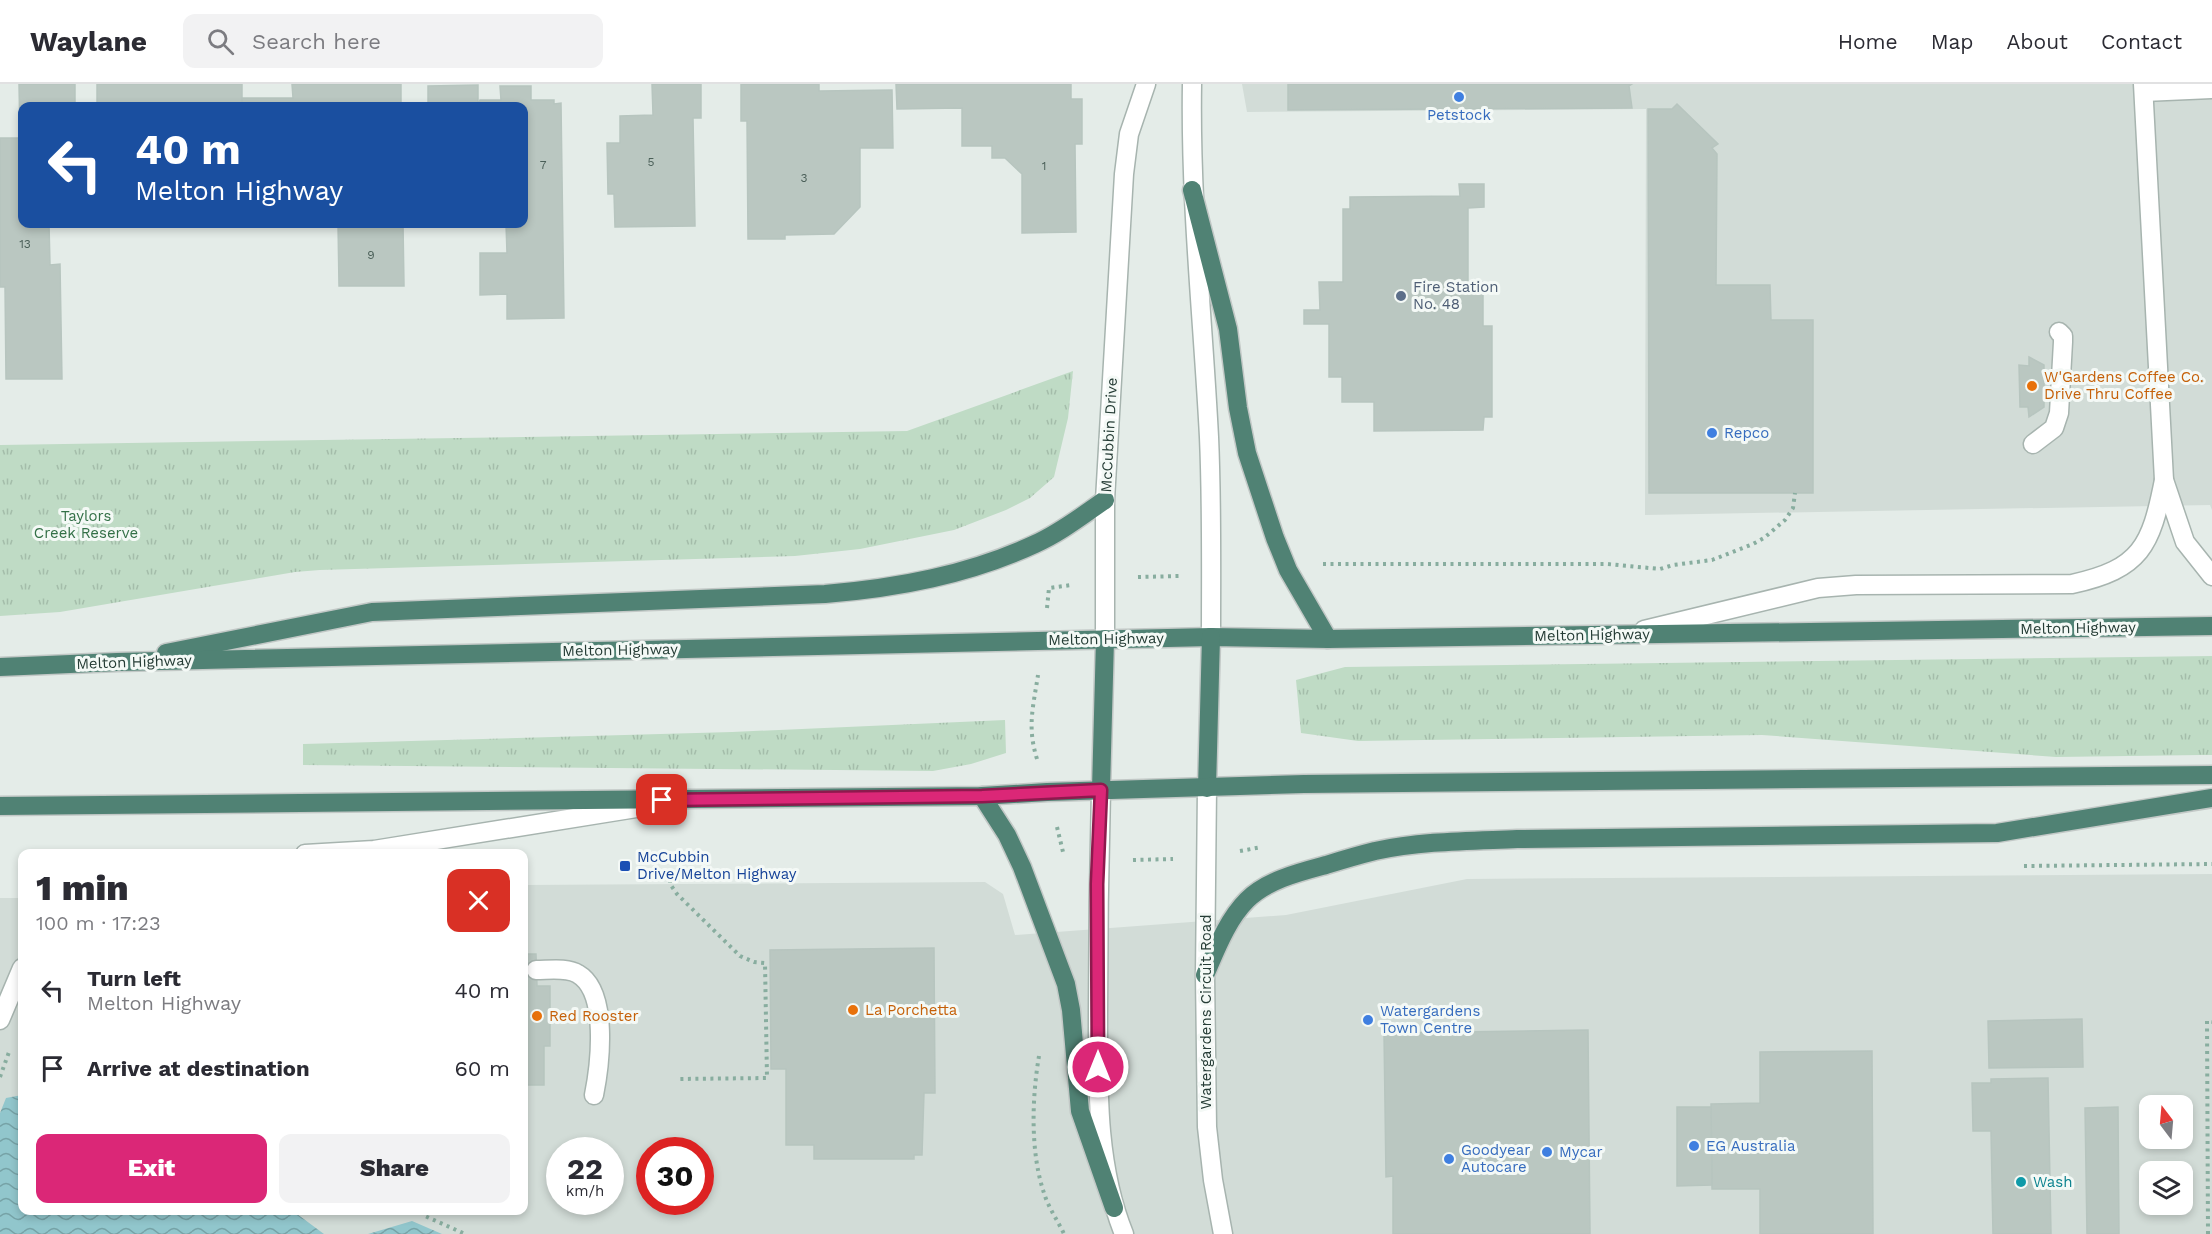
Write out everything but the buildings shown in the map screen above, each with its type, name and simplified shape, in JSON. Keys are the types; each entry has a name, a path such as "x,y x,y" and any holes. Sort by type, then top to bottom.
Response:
{"highway":[{"path":"1192,190 1228,329 1238,408 1247,453 1288,570 1328,639"},
{"path":"117,662 372,612 878,590 972,568 1036,544 1106,500"},
{"name":"Melton Highway","path":"0,667 117,662 1211,637 1328,639 2212,626"},
{"path":"1207,788 1211,637"},
{"name":"McCubbin Drive","path":"1101,790 1105,639"},
{"path":"0,806 982,796 1304,784 2212,775"},
{"path":"982,796 1007,835 1066,984 1071,1010 1080,1111 1114,1208"},
{"path":"1205,975 1226,928 1248,899 1272,882 1374,852 1438,842 1517,838 1997,833 2212,798"}],"street":[{"name":"McCubbin Drive","path":"1105,639 1106,500 1124,174 1129,134 1146,84"},
{"path":"1192,84 1192,190 1209,441 1212,553 1211,637"},
{"path":"1627,634 1818,588 1856,585 2072,584 2094,579 2116,570 2136,556 2148,539 2156,519 2164,480 2144,88 2212,89"},
{"path":"2034,444 2054,428 2059,413 2063,336 2059,332"},
{"path":"2164,480 2185,542 2212,576"},
{"name":"Watergardens Circuit Road","path":"1207,788 1205,975 1207,1127 1213,1180 1223,1234"},
{"path":"1101,790 1098,1090 1102,1135 1114,1208 1124,1234"},
{"path":"380,849 686,800"},
{"path":"536,970 573,971 580,975 593,993 597,1006 599,1052 594,1095"},
{"path":"0,1020 18,977"}],"path":[{"path":"1099,860 1206,856 1266,847"},
{"path":"670,872 670,884 677,894 740,956 754,962 765,963 767,1078 680,1079"},
{"path":"2208,1234 2207,1022 2212,1022"},
{"path":"1040,1050 1035,1079 1034,1152 1044,1193 1064,1234"},
{"path":"425,1215 465,1234"}],"shaded area":[{"path":"1242,84 2212,84 2212,510 2210,505 1645,515 1646,109 1247,112"},
{"name":"Watergardens Town Centre","path":"2212,874 2212,1234 0,1234 0,898 18,898 18,1215 528,1215 528,885 985,882 1003,894 1015,935 1286,915 1467,879"}],"green space":[{"name":"Taylors Creek Reserve","path":"1073,371 1068,418 1054,477 1030,498 954,530 860,549 795,556 295,572 60,612 0,616 0,445 907,431"},
{"path":"2212,656 2212,755 2056,757 1762,735 1358,741 1301,733 1296,680 1345,667"},
{"path":"1005,720 1006,753 971,764 933,771 303,765 303,744 732,732"}],"water":[{"path":"18,1096 18,1215 298,1215 324,1234 0,1234 0,1113 6,1098"},
{"path":"412,1221 442,1234 368,1234"}],"place":[{"name":"Petstock","path":"1459,97"},
{"name":"Fire Station No. 48","path":"1401,296"},
{"name":"W'Gardens Coffee Co. Drive Thru Coffee","path":"2032,386"},
{"name":"Repco","path":"1712,433"},
{"name":"McCubbin Drive/Melton Highway","path":"625,866"},
{"name":"La Porchetta","path":"853,1010"},
{"name":"Red Rooster","path":"537,1016"},
{"name":"Watergardens Town Centre","path":"1368,1020"},
{"name":"EG Australia","path":"1694,1146"},
{"name":"Mycar","path":"1547,1152"},
{"name":"Goodyear Autocare","path":"1449,1159"},
{"name":"Wash","path":"2021,1182"}],"route":[{"path":"662,800 982,796 1101,790 1097,884 1098,1067"}]}
